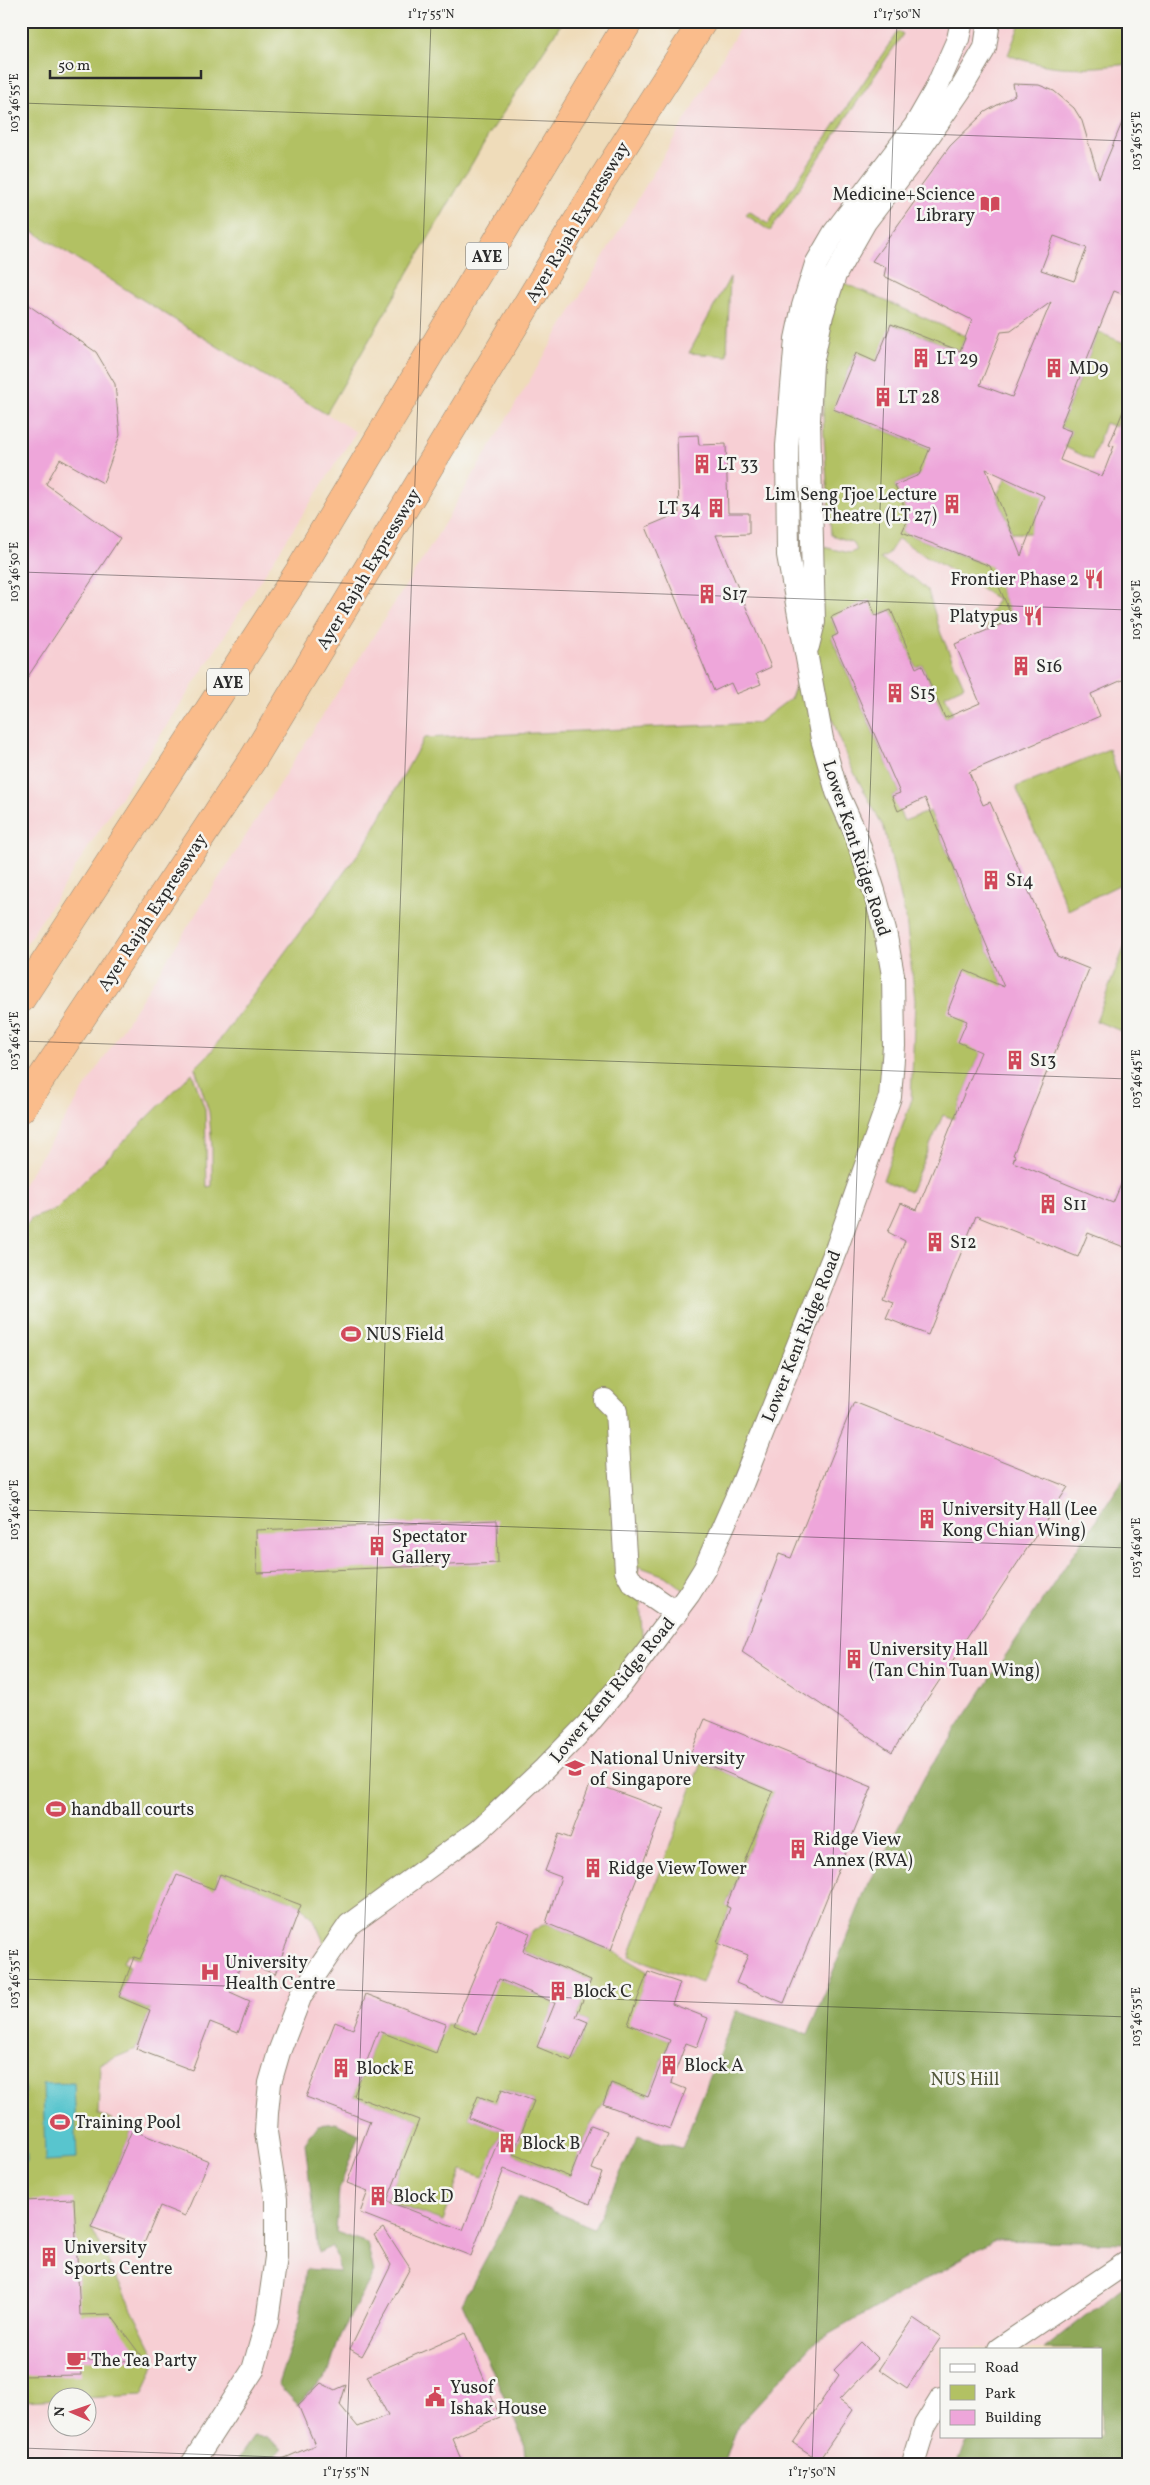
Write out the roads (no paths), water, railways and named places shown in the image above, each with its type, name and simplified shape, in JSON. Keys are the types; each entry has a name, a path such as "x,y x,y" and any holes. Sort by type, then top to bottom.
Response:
{"highway":[{"name":"AYE","path":"21,1000 300,570 629,21"},
{"name":"Ayer Rajah Expressway","path":"21,1109 253,759 602,180 703,21"}],"street":[{"name":"Lower Kent Ridge Road","path":"192,2464 253,2370 268,2321 276,2257 276,2199 266,2132 270,2083 279,2052 301,1994 349,1925 478,1831 544,1769 588,1724 677,1613 705,1568 743,1482 837,1247 890,1097 894,999 893,975 874,891 855,832 837,792 822,739 788,555 786,446 796,339 802,306 816,264 834,233 915,126 936,91 958,39 962,21"},
{"name":"Lower Kent Ridge Road","path":"807,655 814,622 809,420 812,364 822,316 835,275 865,222 961,89 985,48 989,21"},
{"path":"605,1400 616,1410 626,1571 632,1582 677,1613"},
{"path":"1001,2348 1129,2261"},
{"path":"913,2464 925,2425 940,2401"}],"water":[{"name":"Training Pool","path":"74,2083 77,2159 45,2161 43,2084"},
{"path":"21,2086 24,2086 27,2162 21,2163"}],"place":[{"name":"Medicine+Science Library","path":"990,204"},
{"name":"LT 29","path":"921,358"},
{"name":"MD9","path":"1054,368"},
{"name":"LT 28","path":"883,397"},
{"name":"LT 33","path":"702,464"},
{"name":"Lim Seng Tjoe Lecture Theatre (LT 27)","path":"952,504"},
{"name":"LT 34","path":"716,508"},
{"name":"Frontier Phase 2","path":"1094,579"},
{"name":"S17","path":"707,594"},
{"name":"Platypus","path":"1033,616"},
{"name":"S16","path":"1021,666"},
{"name":"S15","path":"895,693"},
{"name":"S14","path":"991,880"},
{"name":"S13","path":"1015,1060"},
{"name":"S11","path":"1048,1204"},
{"name":"S12","path":"935,1242"},
{"name":"NUS Field","path":"351,1334"},
{"name":"University Hall (Lee Kong Chian Wing)","path":"927,1519"},
{"name":"Spectator Gallery","path":"377,1546"},
{"name":"University Hall (Tan Chin Tuan Wing)","path":"854,1659"},
{"name":"National University of Singapore","path":"575,1768"},
{"name":"handball courts","path":"56,1809"},
{"name":"Ridge View Annex (RVA)","path":"798,1849"},
{"name":"Ridge View Tower","path":"593,1868"},
{"name":"University Health Centre","path":"210,1972"},
{"name":"Block C","path":"558,1991"},
{"name":"Block A","path":"669,2065"},
{"name":"Block E","path":"341,2068"},
{"name":"Training Pool","path":"60,2122"},
{"name":"Block B","path":"507,2143"},
{"name":"Block D","path":"378,2196"},
{"name":"University Sports Centre","path":"49,2257"},
{"name":"The Tea Party","path":"76,2360"},
{"name":"Yusof Ishak House","path":"435,2397"}],"park label":[{"name":"NUS Hill","path":"965,2079"}]}
